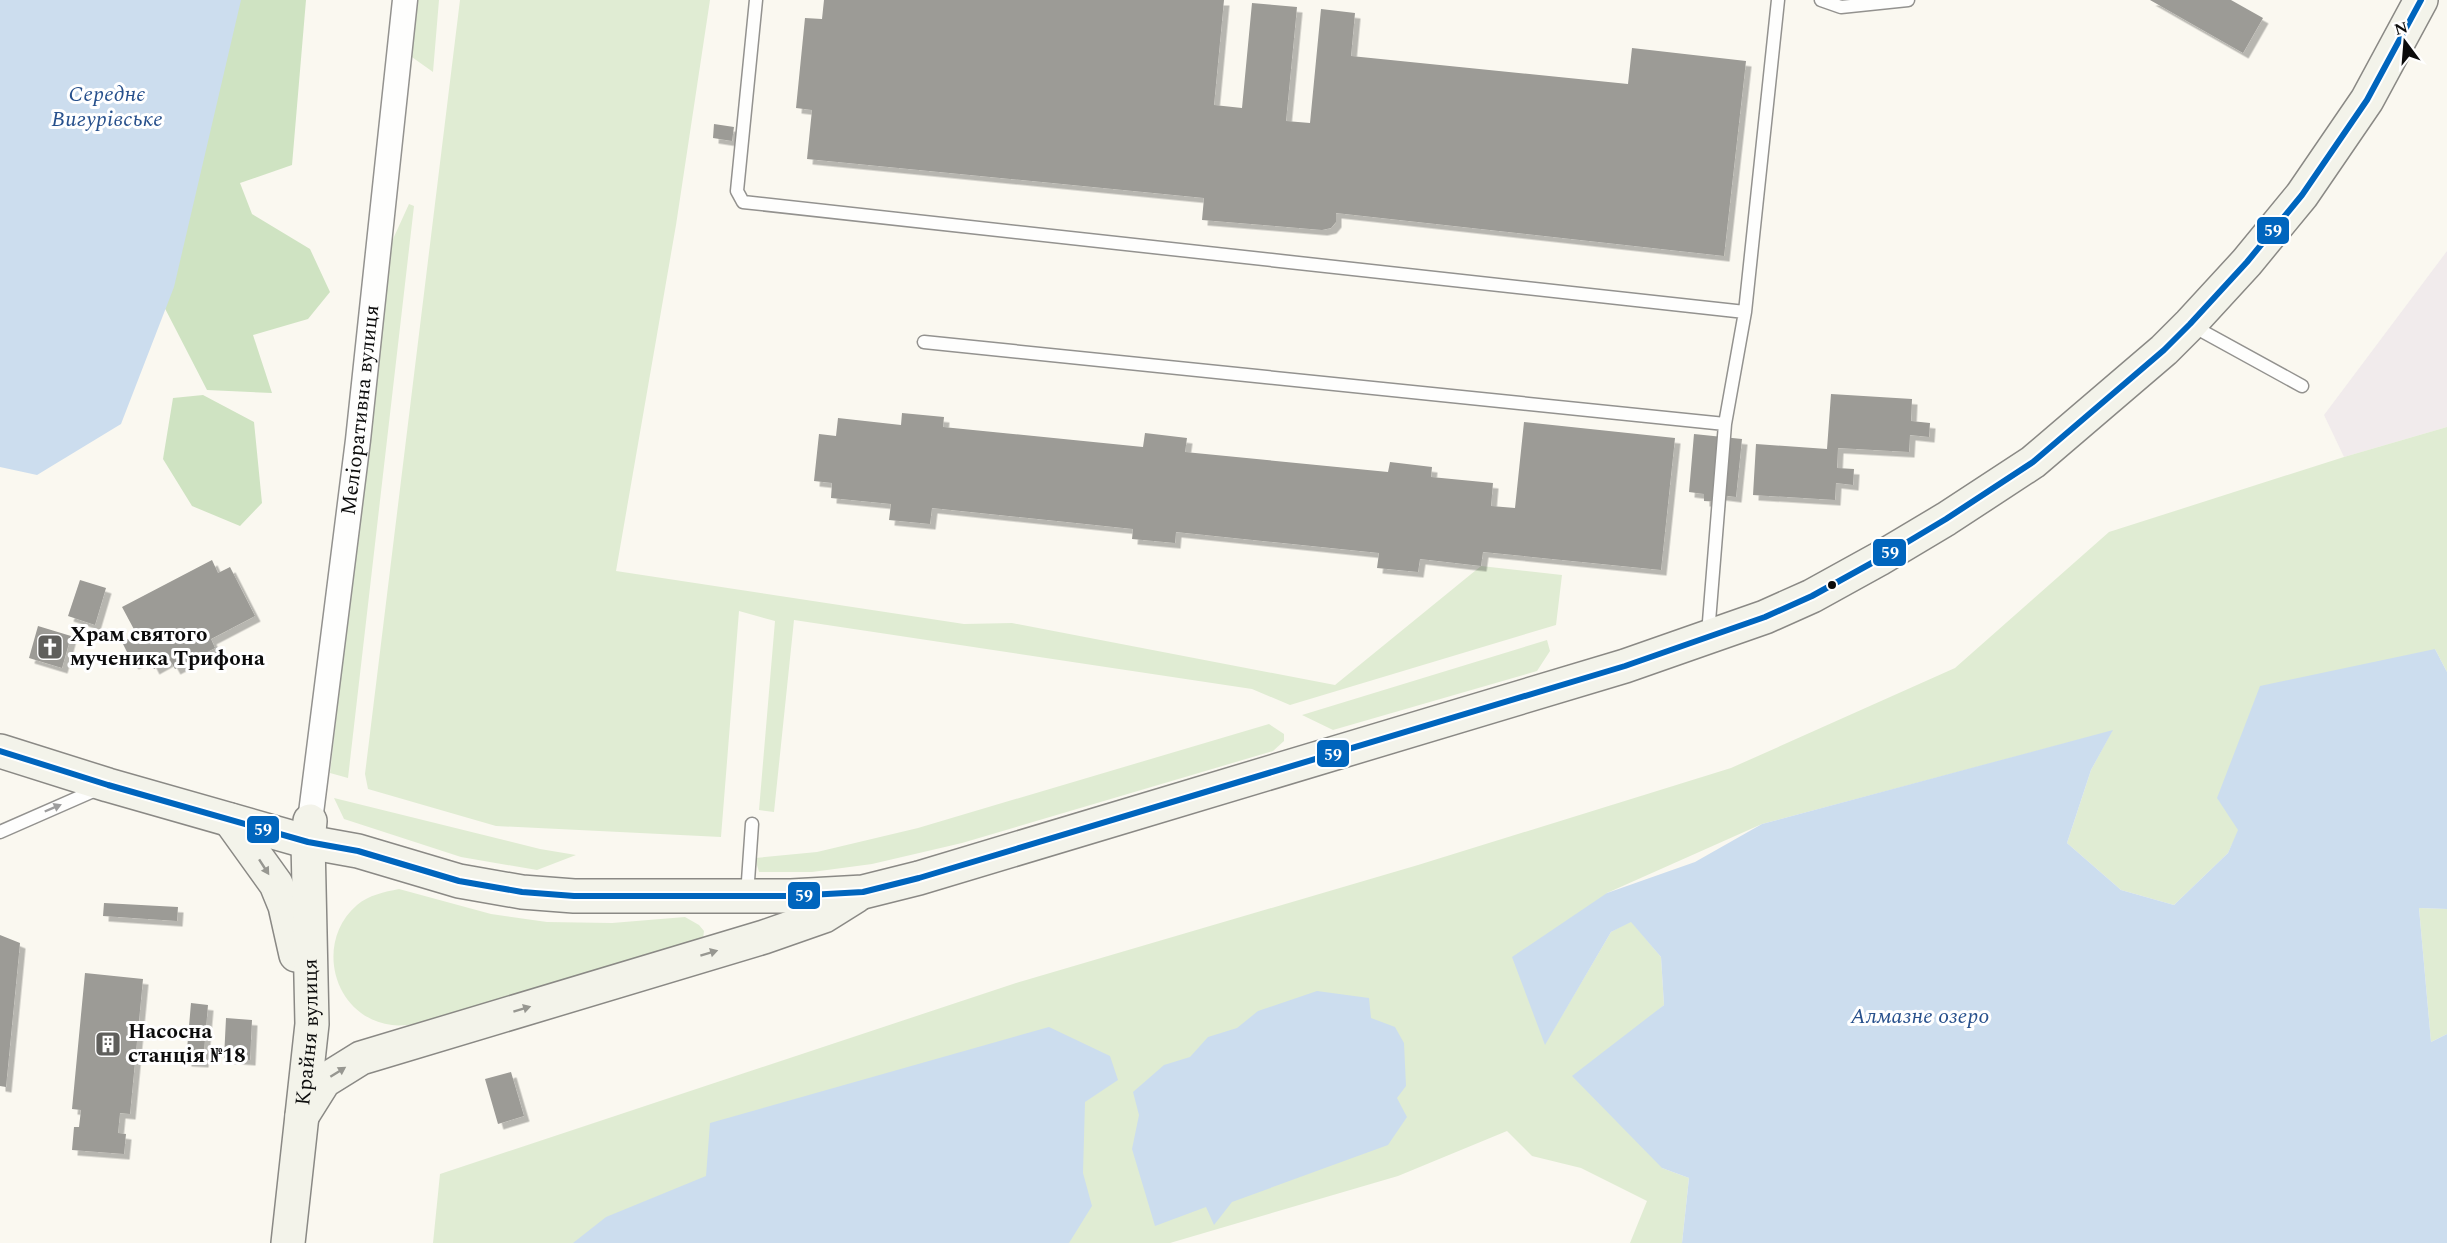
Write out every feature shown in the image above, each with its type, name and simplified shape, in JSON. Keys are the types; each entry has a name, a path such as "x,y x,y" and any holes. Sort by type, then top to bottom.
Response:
{"street":[{"name":"Меліоративна вулиця","path":"309,831 358,440 405,0"},
{"path":"0,728 236,801 358,851 459,881 522,892 573,896 747,897 863,892 919,878 1332,756 1625,666 1708,638 1812,596 1946,519 2033,462 2164,350 2247,262 2302,195 2367,100 2421,0"},
{"path":"0,751 230,820 309,831"},
{"path":"230,820 276,884 285,906 312,1024"},
{"name":"Крайня вулиця","path":"288,1243 312,1024 309,831"},
{"path":"302,1116 324,1081 361,1058 764,937 824,916 863,892"}],"lane":[{"path":"756,0 737,191 743,202 1746,312"},
{"path":"1708,638 1725,424 1746,312 1778,0"},
{"path":"1821,0 1841,7 1908,0"},
{"path":"2190,324 2302,386"},
{"path":"924,342 1725,424"},
{"path":"0,832 108,785"},
{"path":"747,897 752,824"}],"shaded area":[{"path":"2447,251 2447,427 2344,457 2324,415"}],"green space":[{"path":"211,0 306,0 292,165 240,183 252,214 310,249 330,292 308,319 253,335 272,393 207,390 157,293"},
{"path":"414,0 439,0 433,72 409,55"},
{"path":"460,0 710,0 676,225 616,571 964,624 1012,623 1335,685 1481,566 1562,575 1556,625 1290,705 1252,689 794,620 774,812 759,810 775,621 739,611 721,837 496,826 368,789 365,774"},
{"path":"409,204 414,206 348,778 330,773 388,250"},
{"path":"203,395 254,422 262,503 240,526 192,506 163,459 173,398"},
{"path":"2447,427 2447,672 2435,649 2239,830 2228,853 2174,905 2121,890 2067,843 2091,770 2112,731 1762,824 1607,893 1545,1044 1611,932 1631,921 1661,957 1664,1005 1644,1022 1662,1168 1689,1178 1682,1243 1630,1243 1647,1201 1581,1168 1532,1156 1507,1131 1398,1176 1170,1243 433,1243 440,1174 1016,983 1418,865 1731,768 1955,668 2109,532 2344,457"},
{"path":"1547,640 1550,651 1537,671 1333,730 1302,715"},
{"path":"1269,724 1284,734 1284,741 1273,751 962,843 872,864 812,872 759,872 755,858 817,852 918,828"},
{"path":"334,798 540,849 576,855 537,870 461,857 344,819"},
{"path":"399,889 491,914 547,922 612,923 685,917 699,925 704,931 703,939 694,946 415,1024 392,1025 372,1019 356,1009 344,994 336,977 333,958 336,939 343,921 357,905 372,896"},
{"path":"2419,908 2447,909 2447,1034 2431,1042"}],"water":[{"name":"Середнє Вигурівське","path":"0,0 241,0 174,287 121,424 37,475 0,467"},
{"name":"Алмазне озеро","path":"2435,649 2447,672 2447,909 2419,908 2431,1042 2447,1034 2447,1243 1682,1243 1689,1178 1662,1168 1572,1076 1664,1005 1661,957 1631,922 1611,932 1545,1045 1512,957 1607,893 1695,862 1762,824 2113,730 2091,770 2067,843 2121,890 2174,905 2228,853 2238,830 2217,798 2260,686"},
{"path":"1317,991 1369,998 1371,1018 1395,1027 1404,1043 1406,1086 1397,1098 1407,1117 1388,1145 1232,1202 1214,1225 1206,1207 1155,1226 1132,1149 1139,1115 1133,1092 1164,1065 1190,1057 1208,1037 1237,1028 1258,1011"},
{"path":"1049,1027 1110,1056 1118,1080 1085,1102 1083,1173 1092,1206 1069,1243 573,1243 606,1217 706,1176 710,1123"}],"building":[{"path":"824,0 1224,0 1214,105 1242,108 1252,3 1297,7 1286,121 1310,123 1321,9 1355,13 1351,56 1628,84 1632,48 1746,61 1724,256 1336,213 1336,222 1331,228 1322,230 1202,220 1204,198 807,159 812,110 796,108 805,18 822,19"},
{"path":"2150,0 2231,0 2263,18 2243,53"},
{"path":"714,124 734,127 732,141 713,138"},
{"path":"1831,394 1912,399 1911,421 1930,423 1929,437 1910,435 1909,452 1838,448 1837,468 1854,469 1853,485 1836,483 1835,500 1753,495 1756,444 1827,449"},
{"path":"902,413 944,417 943,427 1143,447 1145,433 1187,438 1185,452 1388,472 1390,462 1432,467 1431,477 1493,483 1491,506 1515,508 1524,422 1675,438 1661,570 1483,552 1481,566 1420,559 1418,572 1377,568 1379,553 1176,532 1175,543 1132,539 1133,529 932,508 930,524 889,520 891,504 831,498 832,483 814,481 819,434 836,436 838,418 901,425"},
{"path":"1694,434 1742,439 1736,497 1720,495 1720,502 1704,501 1704,494 1689,492"},
{"path":"212,560 218,573 230,567 255,616 211,639 215,648 175,669 170,660 154,669 148,657 133,664 122,642 137,635 122,607"},
{"path":"80,580 106,588 95,625 68,616"},
{"name":"Храм святого мученика Трифона","path":"38,626 71,636 62,668 29,658"},
{"path":"104,903 178,907 177,921 103,916"},
{"path":"0,935 20,943 6,1087 0,1086"},
{"name":"Насосна станція №18","path":"85,973 143,979 130,1114 120,1113 118,1133 126,1134 124,1154 72,1150 74,1127 79,1127 81,1110 72,1109"},
{"path":"191,1003 208,1005 203,1062 186,1061"},
{"path":"226,1018 252,1020 250,1060 224,1058"},
{"path":"511,1072 524,1116 498,1124 485,1079"}],"transit line":[{"name":"59","path":"0,751 108,785 308,842 358,851 459,881 522,892 574,896 791,896 863,892 919,878 1625,666 1765,617 1812,596 1946,519 2033,462 2164,350 2247,262 2302,195 2367,100 2421,0"}],"place":[{"name":"Храм святого мученика Трифона","path":"50,647"},
{"name":"Насосна станція №18","path":"108,1044"}]}
